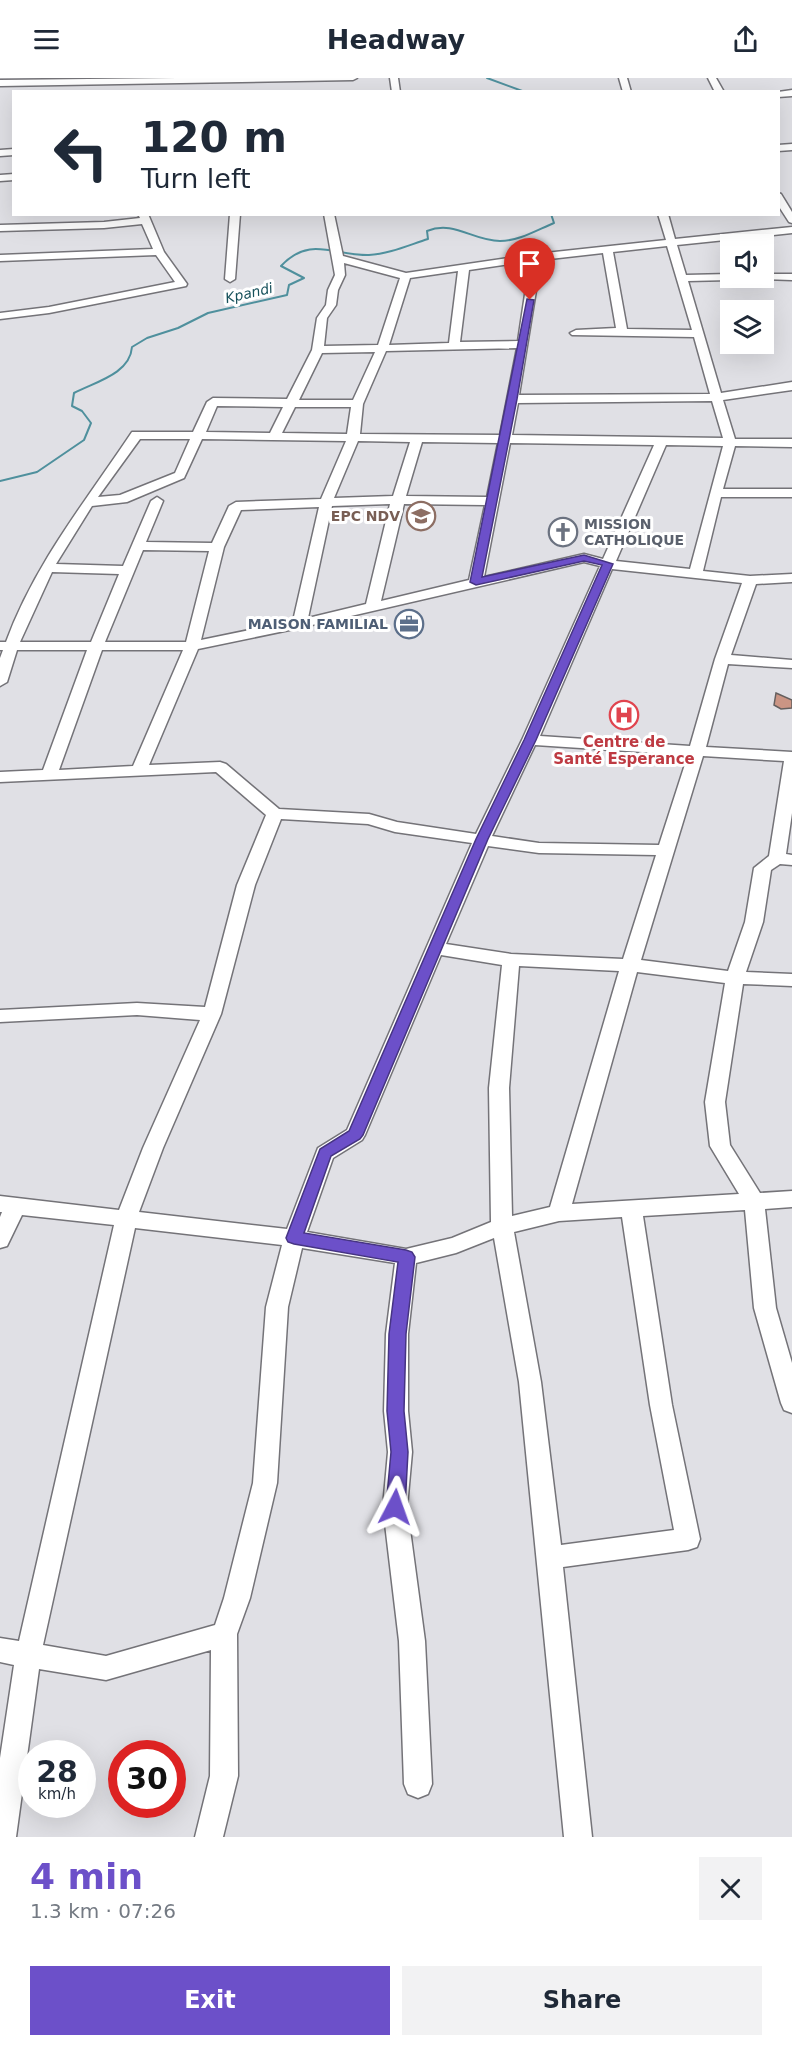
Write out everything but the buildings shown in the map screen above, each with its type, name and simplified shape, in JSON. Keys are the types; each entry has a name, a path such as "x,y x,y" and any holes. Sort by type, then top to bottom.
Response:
{"street":[{"path":"0,83 21,87 238,79 353,78"},
{"path":"780,199 792,220"},
{"path":"37,216 40,227"},
{"path":"230,279 236,216"},
{"path":"274,437 289,403 318,350 322,318 331,305 333,290 340,275 329,216"},
{"path":"664,216 730,442 696,573"},
{"path":"0,228 144,218 159,252 182,284 49,310 0,316"},
{"path":"337,253 406,276 536,257 792,230"},
{"path":"608,251 622,331"},
{"path":"0,258 159,252"},
{"path":"476,582 513,399 536,257"},
{"path":"454,347 464,268"},
{"path":"299,624 327,503 353,438 357,404 382,346 406,276"},
{"path":"683,278 720,277"},
{"path":"774,277 792,277"},
{"path":"576,333 622,331 700,334"},
{"path":"318,350 382,346 454,347 523,344"},
{"path":"513,399 718,397 792,386"},
{"path":"88,502 122,499 180,475 200,436 213,402 357,404"},
{"path":"0,682 5,646 88,502 119,464 136,435 792,443"},
{"path":"372,607 398,501 417,438"},
{"path":"208,1837 224,1776 224,1634 237,1598 265,1483 277,1307 294,1238 325,1153 355,1135 482,839 530,740 661,442"},
{"path":"715,493 792,493"},
{"path":"49,776 96,646 126,570 157,501"},
{"path":"138,772 192,646 217,547 236,506 398,501 492,501"},
{"path":"137,546 217,547"},
{"path":"5,646 192,646 299,624 584,558 608,564 750,580 792,578"},
{"path":"48,568 126,570"},
{"path":"560,1213 630,964 697,750 722,660 750,580"},
{"path":"722,660 792,664"},
{"path":"530,740 792,758 784,859 763,868 754,921 735,978 715,1102 720,1146 754,1201 765,1308 792,1403"},
{"path":"0,777 220,767 275,814 369,819 395,827 539,848 666,850"},
{"path":"2,1837 28,1656 126,1219 153,1148 212,1014 246,885 275,814"},
{"path":"435,948 511,960 630,964 735,978 792,980"},
{"path":"511,960 499,1088 502,1226 530,1382 578,1837"},
{"path":"0,1016 137,1009 212,1014"},
{"path":"0,1240 7,1206 294,1238 406,1257 456,1245 502,1226 560,1213 792,1199"},
{"path":"550,1558 688,1539 661,1405 631,1208"},
{"path":"406,1257 397,1334 396,1411 400,1452 395,1507 412,1641 418,1784"},
{"path":"0,1650 106,1668 224,1634"}],"waterway":[{"name":"Kpandi","path":"487,78 520,90"},
{"name":"Kpandi","path":"0,481 37,472 84,440 91,423 82,411 72,406 74,393 118,371 130,356 132,347 147,338 178,328 208,313 287,295 289,285 304,278 281,266 302,251 323,249 356,254 376,254 428,239 427,231 437,228 455,229 481,238 507,241 528,235 554,223 552,216"}],"place":[{"name":"EPC NDV","path":"421,516"},
{"name":"MISSION CATHOLIQUE","path":"563,532"},
{"name":"MAISON FAMILIAL","path":"409,624"},
{"name":"Centre de Santé Esperance","path":"624,715"}],"route":[{"path":"395,1507 400,1452 396,1411 397,1334 406,1257 294,1238 325,1153 355,1135 482,839 530,740 608,564 584,558 476,582 513,399 530,300"}]}
